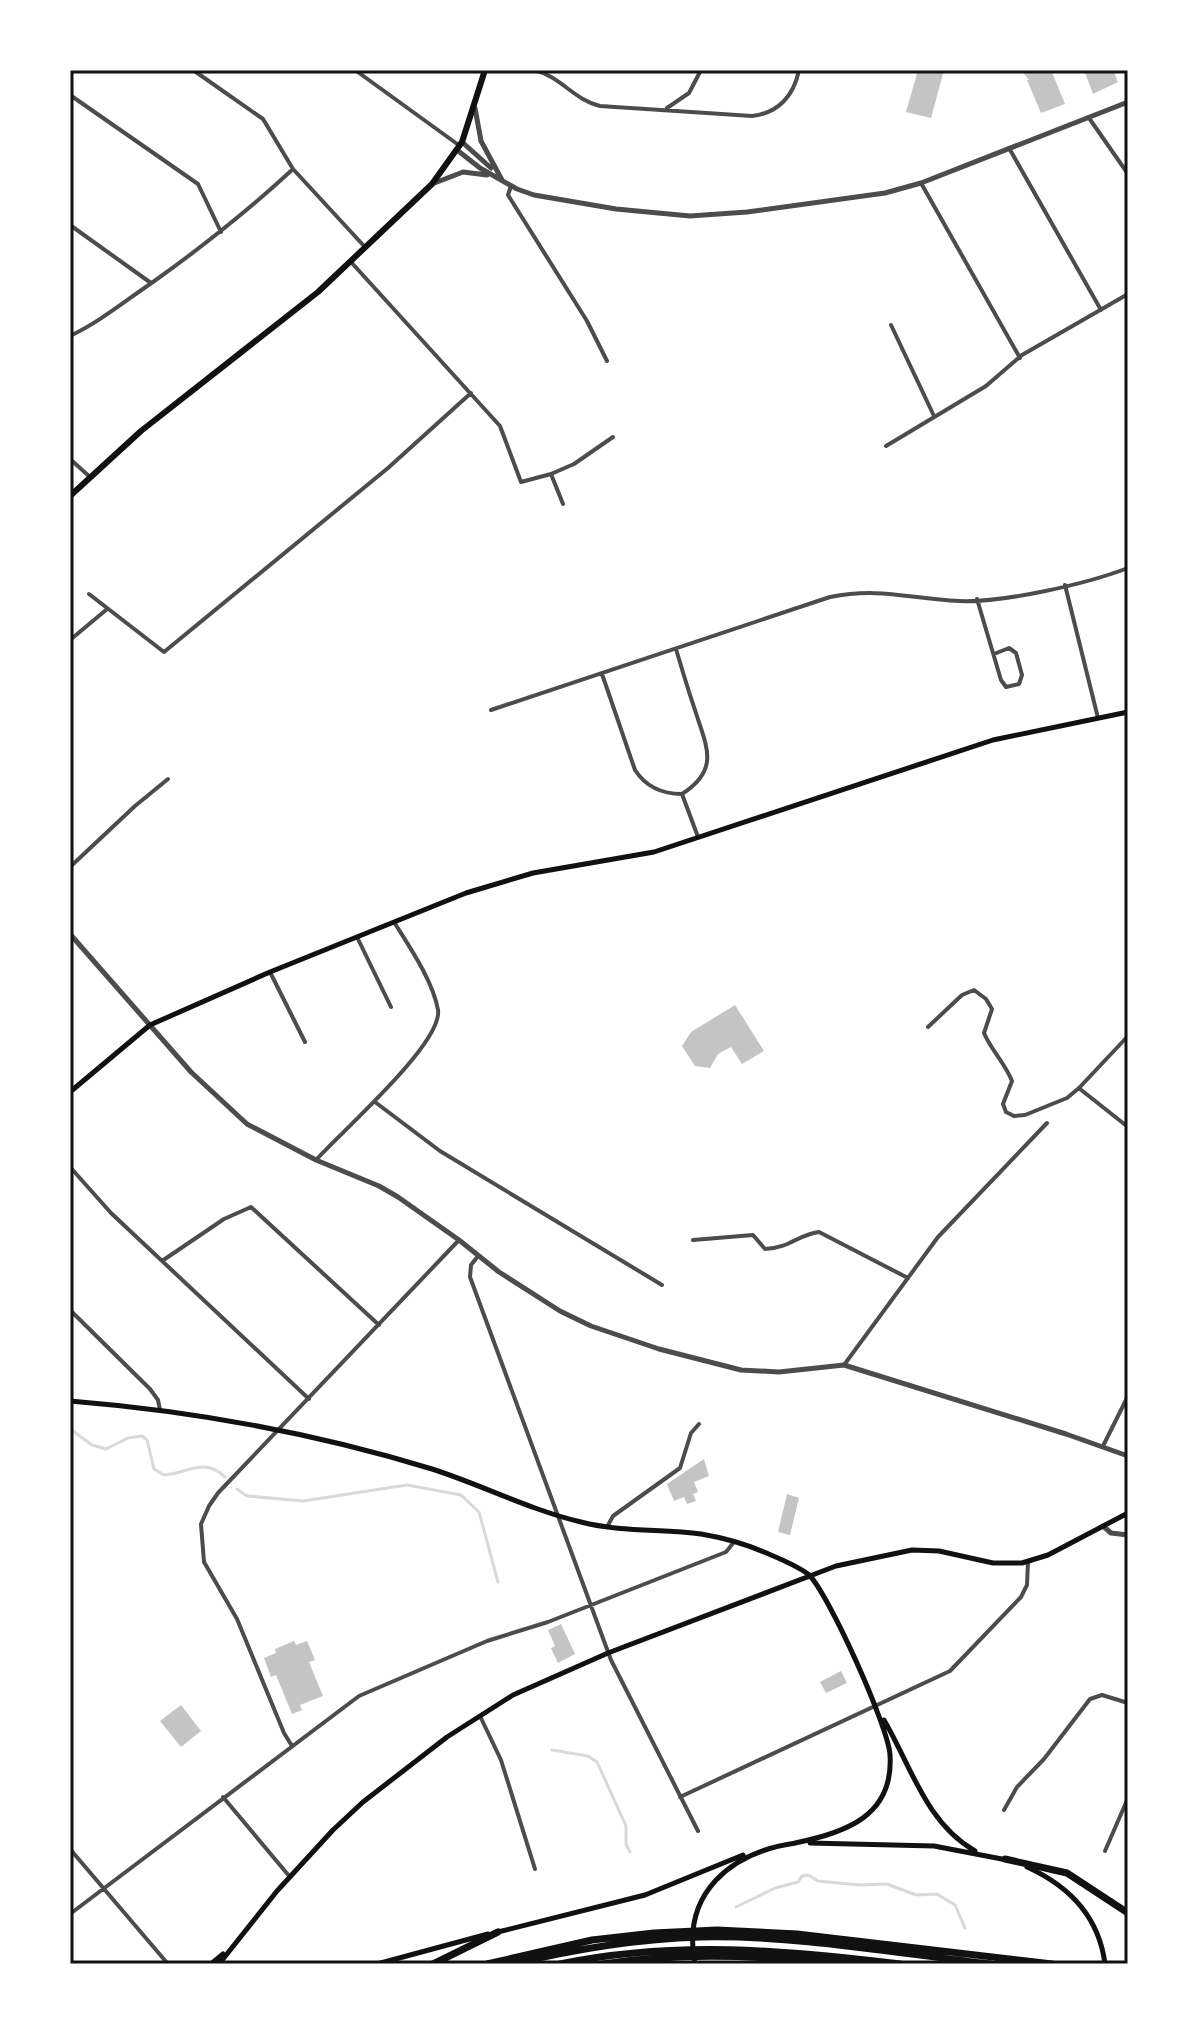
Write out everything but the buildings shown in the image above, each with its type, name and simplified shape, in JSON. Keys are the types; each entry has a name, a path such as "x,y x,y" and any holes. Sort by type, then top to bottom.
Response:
{"highway":[{"path":"1005,1859 1067,1873 1128,1913"},
{"path":"487,1964 592,1940 726,1930 797,1934 1052,1964"},
{"path":"433,1964 498,1932"},
{"path":"513,1964 593,1947 717,1937 780,1940 990,1964"},
{"path":"560,1964 659,1950 739,1948 900,1964"},
{"path":"603,1964 707,1956 769,1957 838,1964"}],"main road":[{"path":"70,496 141,431 300,307 432,184 459,146 475,107 485,70"},
{"path":"70,1092 150,1025 270,972 501,881 654,852 993,740 1128,712"},
{"path":"70,1401 160,1410 279,1430 432,1469 560,1517 607,1527 698,1534 774,1556 810,1576 822,1593 875,1706 931,1810 956,1838 983,1855"},
{"path":"219,1964 290,1877 363,1802 447,1737 513,1695 608,1653 843,1564 912,1550 939,1551 993,1563 1028,1561 1048,1555 1128,1513"},
{"path":"377,1964 645,1895 760,1850 851,1827 867,1815 880,1798 888,1779 890,1750 875,1706"},
{"path":"795,1843 918,1845 1005,1859 1041,1874 1075,1898 1097,1931 1105,1964"},
{"path":"695,1964 692,1937 698,1908 708,1889 722,1872 760,1850"},
{"path":"211,1964 230,1948"}],"street":[{"path":"193,70 263,119 293,169 366,248"},
{"path":"355,70 459,146 484,160 511,186 543,197 616,209 690,216 813,205 885,193 921,183 1128,102"},
{"path":"534,70 549,74 576,96 593,104 752,116 779,106 790,95 799,70"},
{"path":"665,109 689,93 701,70"},
{"path":"70,95 198,184 221,232"},
{"path":"475,107 481,141 503,180"},
{"path":"1089,118 1128,174"},
{"path":"1009,148 1101,310"},
{"path":"70,336 115,310 221,232 293,169"},
{"path":"432,184 471,172 503,180"},
{"path":"921,183 1020,358"},
{"path":"511,186 508,195 587,321 607,361"},
{"path":"70,225 151,283"},
{"path":"351,262 500,426 521,482 574,464 613,437"},
{"path":"886,446 986,386 1020,358 1128,294"},
{"path":"891,325 934,416"},
{"path":"89,594 164,652 388,468 471,393"},
{"path":"70,459 90,477"},
{"path":"551,474 563,504"},
{"path":"491,710 830,597 878,591 961,601 989,600 1065,585 1128,568"},
{"path":"1065,585 1098,718"},
{"path":"977,599 1001,680 1006,687 1019,684 1022,675 1016,653 1009,648 994,654"},
{"path":"70,640 106,610"},
{"path":"602,674 635,770 641,779 660,791 682,794 700,780 706,770 709,751 676,649"},
{"path":"70,867 168,779"},
{"path":"682,794 698,837"},
{"path":"316,1160 341,1132 375,1102 428,1041 437,1024 438,1011 433,993 394,922"},
{"path":"70,934 191,1072 237,1116 272,1139 379,1186 459,1240 527,1292 560,1311 591,1326 659,1349 741,1370 779,1372 844,1365 1128,1456"},
{"path":"357,937 391,1007"},
{"path":"270,972 305,1042"},
{"path":"928,1027 962,995 974,990 986,999 992,1009 984,1033 1008,1070 1011,1086 1003,1104 1006,1112 1014,1116 1025,1115 1067,1098 1128,1036"},
{"path":"1079,1088 1128,1127"},
{"path":"375,1102 440,1151 662,1285"},
{"path":"844,1365 938,1237 1047,1123"},
{"path":"70,1167 111,1213 309,1399"},
{"path":"162,1262 169,1254 224,1219 251,1207 379,1325"},
{"path":"693,1240 753,1235 765,1249 784,1249 809,1233 819,1232 906,1277"},
{"path":"292,1746 237,1619 205,1566 201,1535 203,1519 213,1500 459,1240"},
{"path":"478,1256 471,1265 470,1277 608,1653 698,1831"},
{"path":"70,1310 150,1389 158,1400 160,1410"},
{"path":"1103,1446 1128,1396"},
{"path":"607,1527 613,1516 680,1468 691,1433 699,1424"},
{"path":"1103,1526 1111,1533 1128,1535"},
{"path":"70,1914 364,1693 487,1641 548,1622 729,1550 734,1542"},
{"path":"680,1797 958,1665 1021,1597 1027,1585 1028,1561"},
{"path":"1004,1810 1014,1792 1090,1699 1102,1695 1128,1703"},
{"path":"480,1716 501,1760 535,1869"},
{"path":"223,1797 290,1877"},
{"path":"1105,1851 1128,1798"},
{"path":"70,1849 168,1964"}],"waterway":[{"path":"70,1429 92,1445 106,1449 128,1438 142,1436 147,1440 154,1469 164,1475 203,1467 225,1477"},
{"path":"237,1489 247,1496 303,1501 407,1485 461,1495 479,1512 498,1582"},
{"path":"552,1750 588,1756 597,1762 626,1826 626,1844 630,1852"},
{"path":"736,1907 808,1875 818,1881 887,1884 916,1895 937,1894 955,1905 965,1928"}]}
